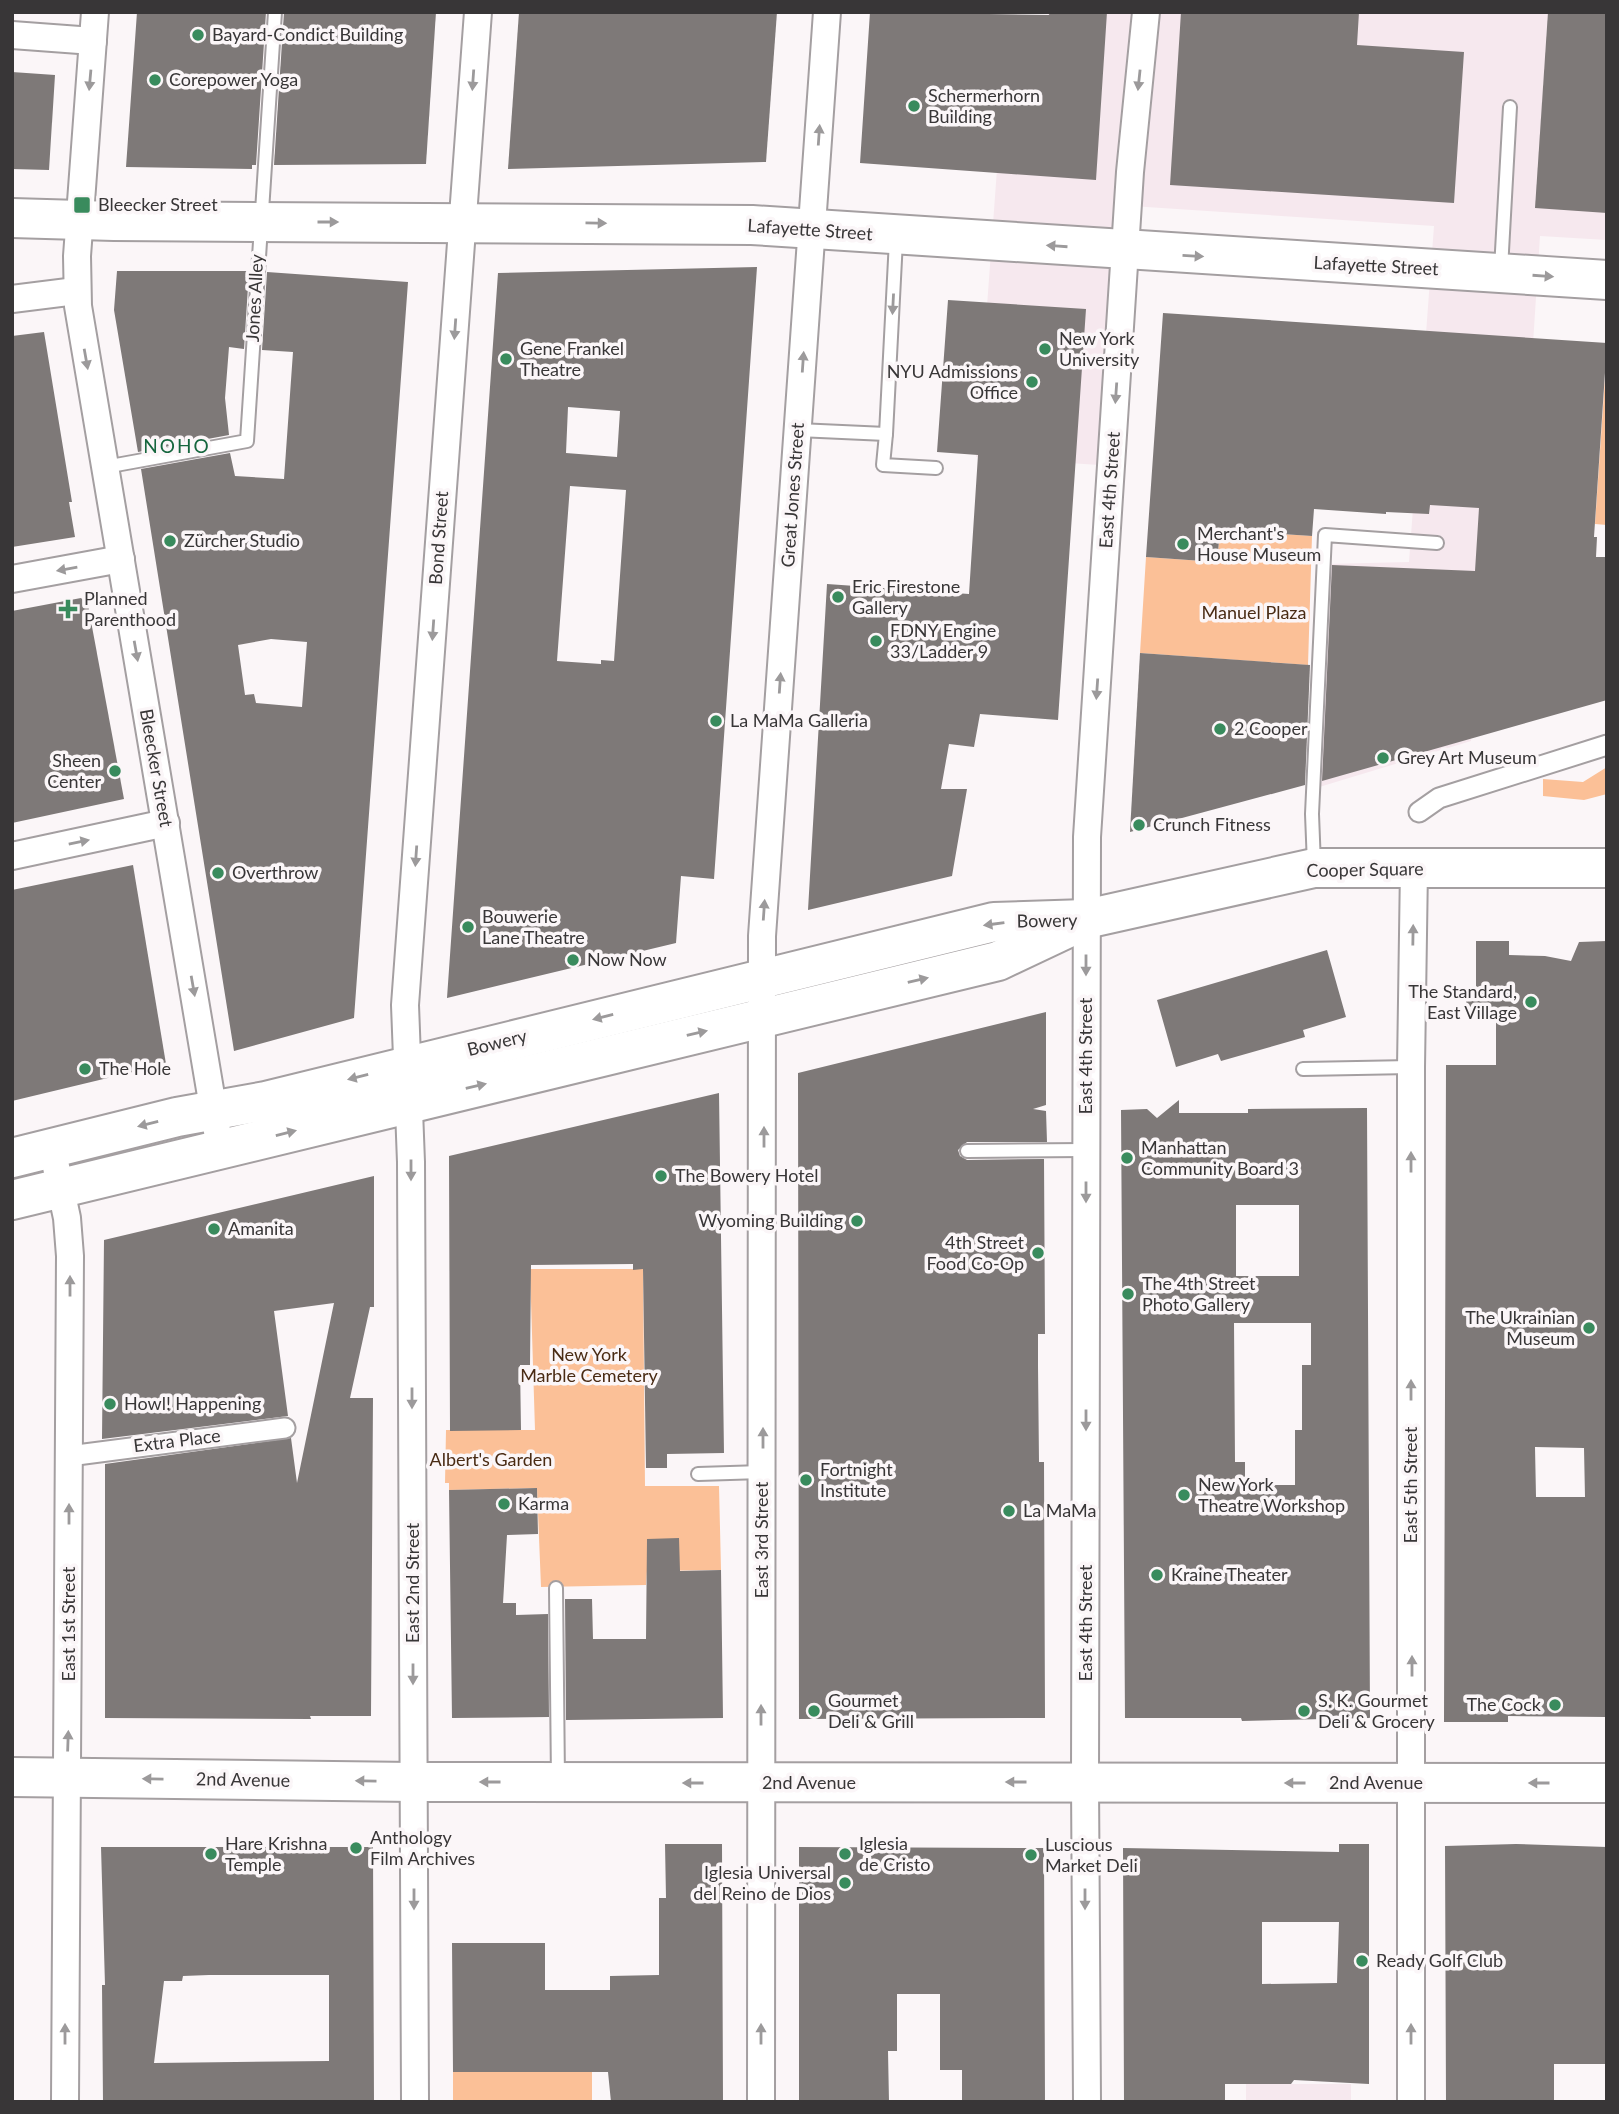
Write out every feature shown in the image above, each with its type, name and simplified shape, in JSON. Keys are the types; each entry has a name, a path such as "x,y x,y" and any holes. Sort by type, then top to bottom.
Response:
{"main road":[{"name":"Lafayette Street","path":"12,218 752,225 1607,280"},
{"name":"Cooper Square","path":"1087,919 1314,868 1607,868"},
{"name":"Bowery","path":"12,1200 220,1149 409,1083 764,978 994,922 1087,919"},
{"name":"Bowery","path":"12,1158 215,1110 409,1083 764,1017 998,961 1087,919"},
{"name":"2nd Avenue","path":"12,1777 413,1782 1607,1783"}],"street":[{"name":"Bleecker Street","path":"95,12 76,291 220,1149"},
{"name":"Bond Street","path":"409,1083 405,1006 478,12"},
{"name":"Great Jones Street","path":"764,978 763,923 828,12"},
{"name":"East 4th Street","path":"1087,2102 1087,837 1125,251 1146,12"},
{"path":"12,36 93,41"},
{"path":"12,299 76,291"},
{"path":"12,579 121,559"},
{"path":"1419,812 1439,798 1607,745"},
{"path":"12,856 166,823"},
{"name":"East 5th Street","path":"1410,2102 1410,1067 1414,868"},
{"name":"East 3rd Street","path":"761,2102 764,978"},
{"name":"East 2nd Street","path":"409,1083 415,2102"},
{"name":"East 1st Street","path":"52,1148 70,1256 67,1777 64,1834 65,2102"},
{"name":"Extra Place","path":"69,1455 285,1428"}],"lane":[{"name":"Jones Alley","path":"106,467 247,441 275,12"},
{"path":"1501,273 1510,107"},
{"path":"896,236 883,465 936,468"},
{"path":"798,430 886,434"},
{"path":"1314,868 1312,814 1325,536 1437,543"},
{"path":"1303,1069 1410,1067"},
{"path":"967,1151 1086,1150"},
{"path":"698,1474 762,1472"},
{"path":"556,1588 558,1782"}],"shaded area":[{"name":"New York University","path":"1048,12 1607,12 1607,240 1540,236 1521,528 1481,577 1471,741 1316,788 1326,564 1409,562 1434,226 1116,205 1099,465 976,457 1004,73 1044,76"},
{"path":"1246,2084 1351,2084 1351,2102 1246,2102"}],"green space":[{"path":"1607,349 1607,525 1595,524"},
{"name":"Manuel Plaza","path":"1220,530 1312,536 1308,665 1140,653 1146,557 1217,562"},
{"path":"1607,767 1607,794 1584,800 1543,796 1543,779 1583,782"},
{"name":"New York Marble Cemetery","path":"530,1269 643,1269 645,1486 719,1486 721,1570 647,1571 646,1585 541,1587 537,1488 449,1490 449,1483 445,1483 446,1430 535,1430"},
{"path":"453,2072 592,2072 592,2102 453,2102"}],"building":[{"path":"137,12 266,12 256,165 252,165 252,169 126,167"},
{"path":"284,12 436,12 426,164 274,165"},
{"path":"519,12 777,12 766,162 508,169"},
{"path":"870,12 1049,15 1050,12 1107,12 1096,180 860,163"},
{"path":"1181,12 1359,12 1357,45 1464,52 1454,203 1170,185"},
{"path":"1548,12 1607,12 1607,213 1535,208"},
{"path":"12,72 55,75 49,170 12,169"},
{"path":"757,267 714,879 681,876 676,943 447,998 498,273","holes":["568,407 620,411 617,457 566,453","570,486 626,490 614,661 601,660 601,664 557,661"]},
{"path":"117,271 249,271 244,349 229,347 225,398 229,435 138,452 114,310"},
{"path":"267,272 408,282 354,1018 234,1051 141,469 230,453 235,476 284,479 293,352 262,350","holes":["271,639 307,642 302,707 256,703 254,694 245,695 238,645"]},
{"path":"948,300 1086,309 1058,720 980,714 974,747 949,744 941,789 967,789 952,876 808,910 827,584 969,594 978,455 937,452"},
{"path":"1163,313 1607,343 1594,537 1597,537 1596,557 1607,557 1607,700 1322,781 1332,565 1475,571 1479,508 1430,505 1429,514 1314,509 1312,536 1220,530 1217,562 1146,557"},
{"path":"44,332 72,502 69,502 75,537 12,547 12,336"},
{"path":"81,598 88,605 124,799 12,823 12,611"},
{"name":"2 Cooper","path":"1140,653 1310,665 1305,785 1130,832"},
{"path":"133,865 166,1064 12,1101 12,890"},
{"path":"1476,941 1509,941 1509,955 1545,956 1571,961 1579,942 1607,941 1607,1717 1508,1716 1508,1722 1444,1722 1446,1065 1496,1065 1496,1018 1467,1018 1466,997 1476,997","holes":["1535,1447 1584,1448 1585,1497 1536,1497"]},
{"path":"1327,950 1346,1017 1303,1030 1305,1037 1221,1061 1218,1054 1176,1067 1157,1000"},
{"path":"1046,1012 1046,1105 1033,1109 1046,1111 1047,1142 967,1142 958,1150 960,1156 967,1160 1044,1159 1045,1334 1038,1334 1038,1366 1039,1462 1044,1462 1045,1718 799,1719 798,1073"},
{"path":"719,1093 724,1453 667,1454 667,1468 646,1468 643,1269 633,1270 633,1264 531,1265 530,1365 520,1365 521,1430 450,1431 449,1156"},
{"path":"1179,1100 1179,1113 1248,1113 1248,1109 1367,1108 1370,1718 1242,1721 1241,1718 1125,1718 1121,1110 1147,1109 1157,1118","holes":["1236,1205 1299,1205 1299,1276 1236,1276","1234,1323 1311,1323 1311,1365 1302,1365 1302,1430 1295,1430 1295,1485 1245,1485 1245,1462 1235,1462"]},
{"path":"374,1176 374,1307 370,1307 350,1398 373,1398 371,1716 310,1716 311,1719 105,1718 105,1464 291,1438 297,1483 334,1303 274,1311 288,1416 102,1439 104,1240"},
{"path":"537,1488 538,1534 507,1535 503,1603 516,1603 516,1615 548,1614 549,1717 452,1718 449,1490"},
{"path":"679,1538 680,1571 721,1570 723,1718 566,1720 565,1599 592,1599 593,1639 646,1639 647,1539"},
{"path":"665,1844 722,1844 723,2102 611,2102 608,2072 453,2072 452,1943 545,1943 545,1990 610,1990 610,1976 659,1975 659,1898 666,1898"},
{"path":"1339,1844 1369,1844 1369,2084 1294,2080 1291,2084 1225,2084 1225,2102 1124,2102 1123,1848 1339,1852","holes":["1262,1922 1339,1922 1337,1983 1262,1984"]},
{"path":"1516,1844 1607,1847 1607,2064 1554,2064 1554,2102 1446,2102 1445,1846"},
{"path":"101,1847 373,1847 374,2102 103,2102 102,1985 105,1985","holes":["209,1975 329,1975 329,2061 154,2063 164,1981 182,1981 183,1976"]},
{"path":"799,1847 1044,1848 1045,2102 962,2102 962,2070 940,2070 940,1994 897,1994 897,2051 888,2051 889,2102 799,2102"}],"place":[{"name":"Bayard-Condict Building","path":"198,35"},
{"name":"Corepower Yoga","path":"155,80"},
{"name":"Schermerhorn Building","path":"914,106"},
{"name":"Bleecker Street","path":"82,205"},
{"name":"New York University","path":"1045,349"},
{"name":"Gene Frankel Theatre","path":"506,359"},
{"name":"NYU Admissions Office","path":"1032,382"},
{"name":"Zürcher Studio","path":"170,541"},
{"name":"Merchant's House Museum","path":"1183,544"},
{"name":"Eric Firestone Gallery","path":"838,597"},
{"name":"Planned Parenthood","path":"68,609"},
{"name":"FDNY Engine 33/Ladder 9","path":"876,641"},
{"name":"La MaMa Galleria","path":"716,721"},
{"name":"2 Cooper","path":"1220,729"},
{"name":"Grey Art Museum","path":"1383,758"},
{"name":"Sheen Center","path":"115,771"},
{"name":"Crunch Fitness","path":"1139,825"},
{"name":"Overthrow","path":"218,873"},
{"name":"Bouwerie Lane Theatre","path":"468,927"},
{"name":"Now Now","path":"573,960"},
{"name":"The Standard, East Village","path":"1531,1002"},
{"name":"The Hole","path":"85,1069"},
{"name":"Manhattan Community Board 3","path":"1127,1158"},
{"name":"The Bowery Hotel","path":"661,1176"},
{"name":"Wyoming Building","path":"857,1221"},
{"name":"Amanita","path":"214,1229"},
{"name":"4th Street Food Co-Op","path":"1038,1253"},
{"name":"The 4th Street Photo Gallery","path":"1128,1294"},
{"name":"The Ukrainian Museum","path":"1589,1328"},
{"name":"Howl! Happening","path":"110,1404"},
{"name":"Fortnight Institute","path":"806,1480"},
{"name":"New York Theatre Workshop","path":"1184,1495"},
{"name":"Karma","path":"504,1504"},
{"name":"La MaMa","path":"1009,1511"},
{"name":"Kraine Theater","path":"1157,1575"},
{"name":"The Cock","path":"1555,1705"},
{"name":"Gourmet Deli & Grill","path":"814,1711"},
{"name":"S. K. Gourmet Deli & Grocery","path":"1304,1711"},
{"name":"Anthology Film Archives","path":"356,1848"},
{"name":"Hare Krishna Temple","path":"211,1854"},
{"name":"Iglesia de Cristo","path":"845,1854"},
{"name":"Luscious Market Deli","path":"1031,1855"},
{"name":"Iglesia Universal del Reino de Dios","path":"845,1883"},
{"name":"Ready Golf Club","path":"1362,1961"}],"district":[{"name":"NOHO","path":"177,446"}],"park label":[{"name":"Albert's Garden","path":"491,1460"}]}
